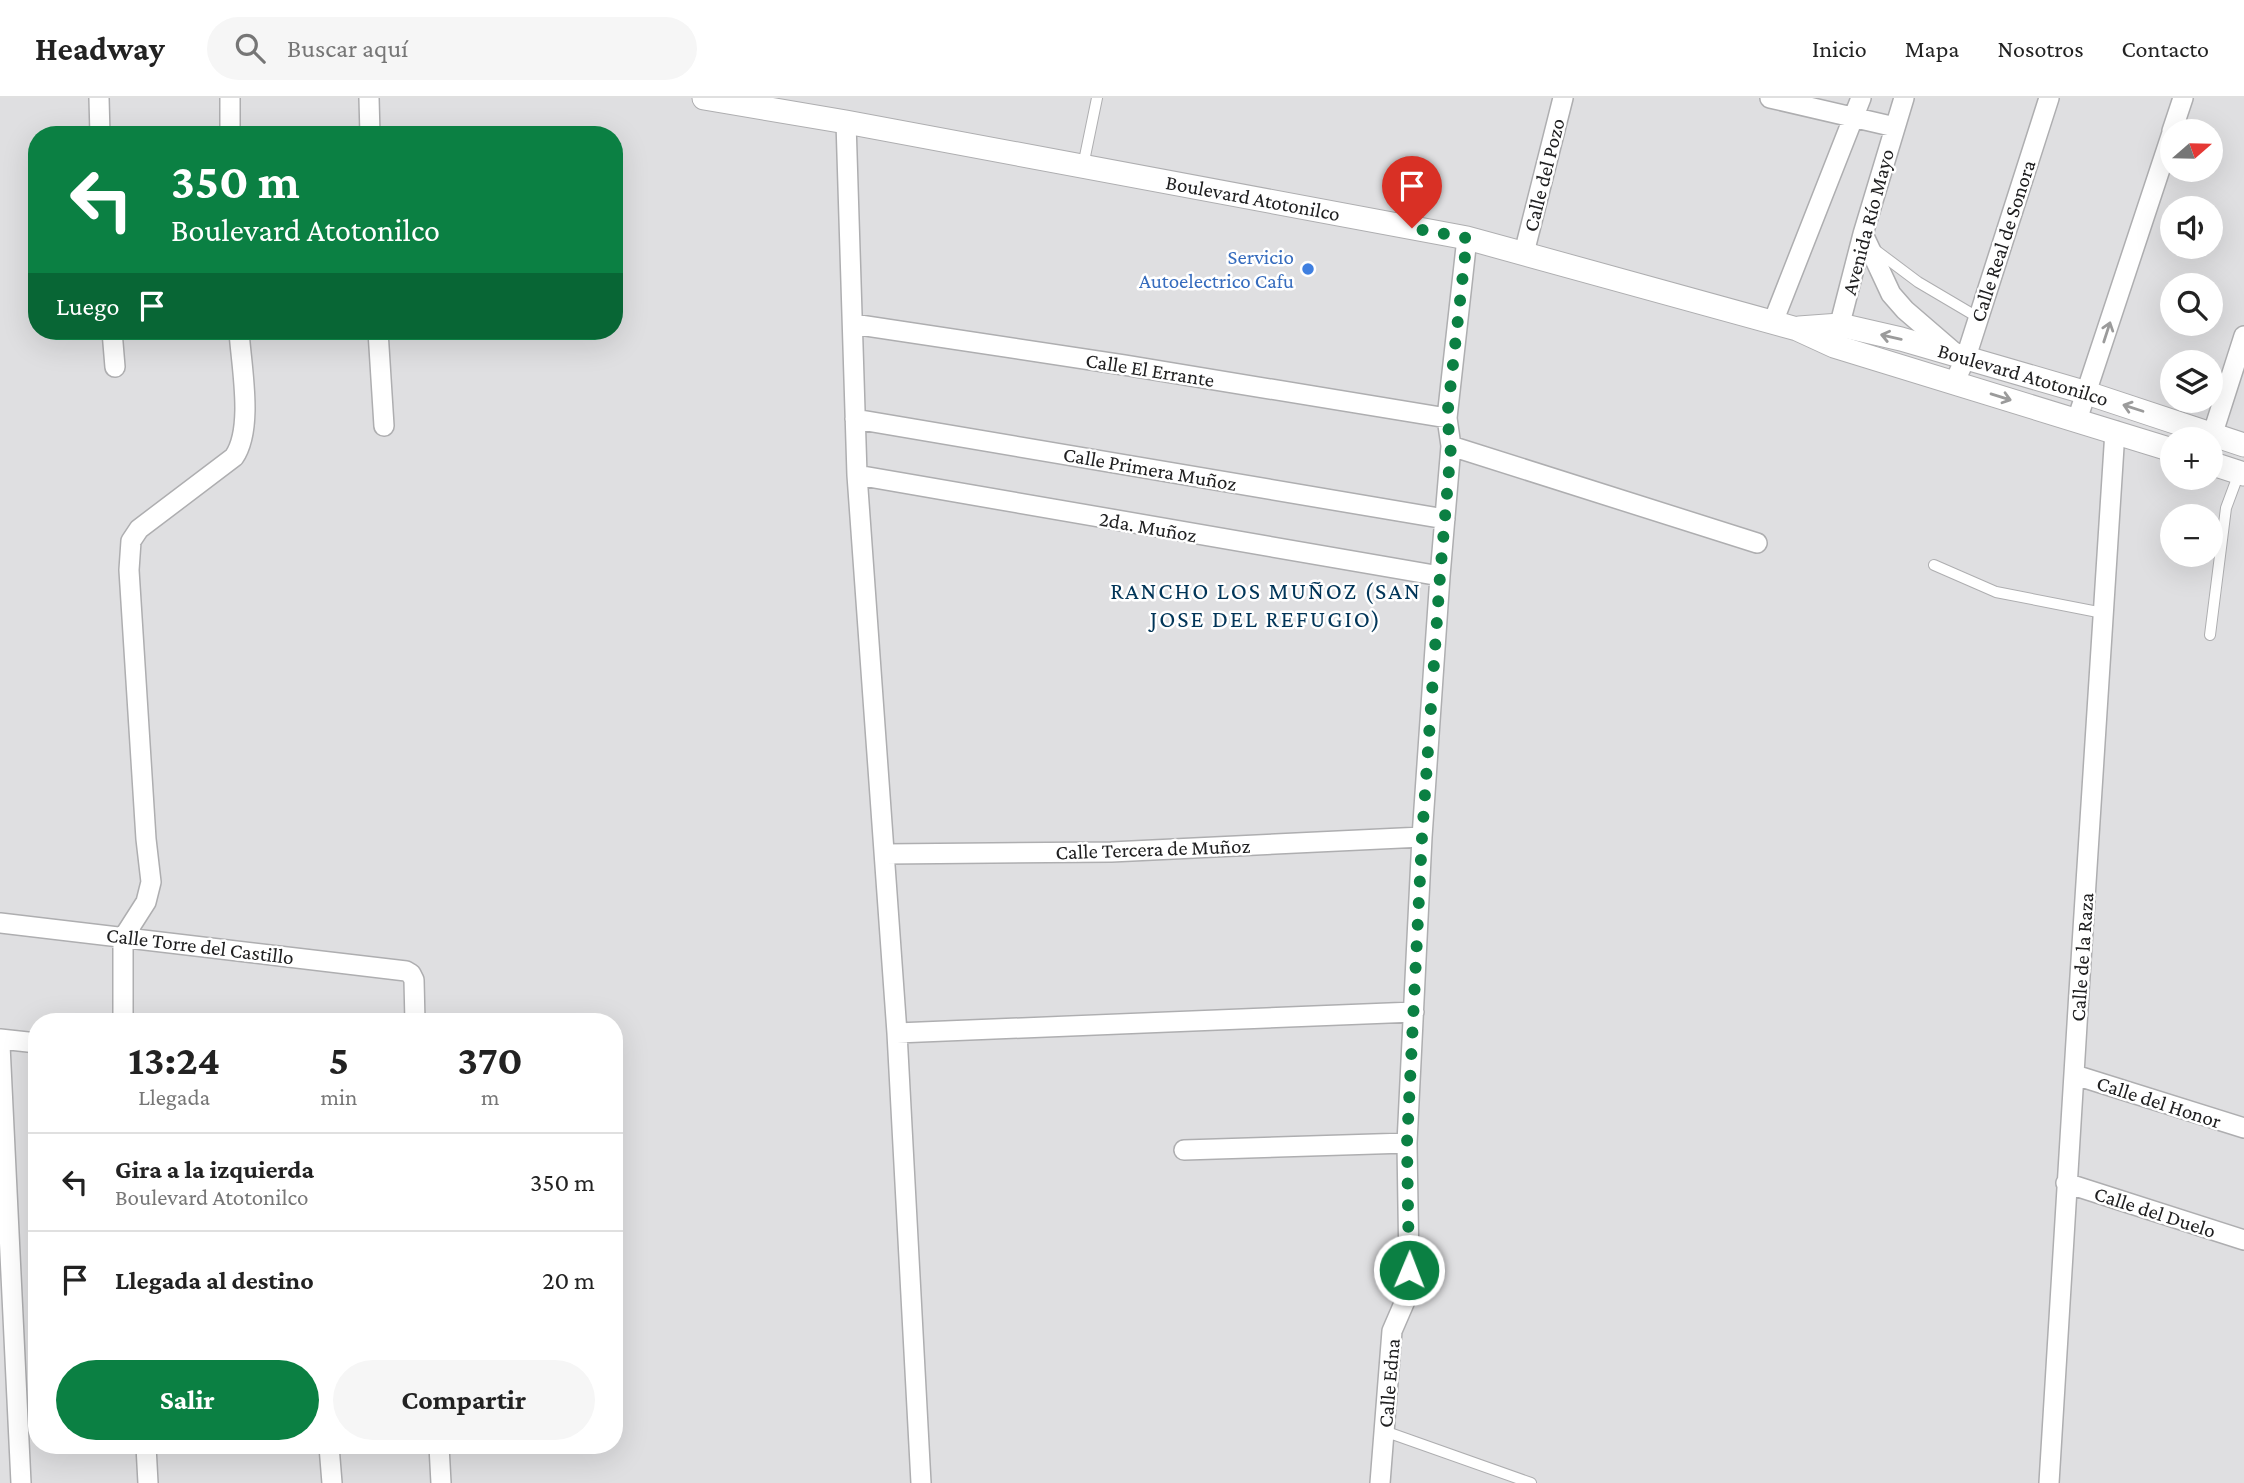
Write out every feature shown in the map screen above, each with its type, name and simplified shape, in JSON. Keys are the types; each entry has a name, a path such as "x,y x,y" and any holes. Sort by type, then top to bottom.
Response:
{"street":[{"path":"99,98 100,126"},
{"path":"230,98 230,126"},
{"path":"369,98 370,126"},
{"name":"Calle del Pozo","path":"1524,253 1563,98"},
{"path":"1770,98 1895,127"},
{"path":"1773,322 1861,98"},
{"name":"Avenida Río Mayo","path":"1837,336 1904,98"},
{"name":"Calle Real de Sonora","path":"1954,383 1961,356 1979,318 2049,98"},
{"path":"2176,119 2183,98"},
{"name":"Boulevard Atotonilco","path":"721,99 1467,238 1797,329 1837,336 1901,339 2087,393 2181,427"},
{"path":"846,122 857,475 897,1033 921,1483"},
{"path":"2077,420 2160,169"},
{"name":"Calle Edna","path":"1380,1483 1392,1331 1405,1301 1409,1270 1407,1143 1422,837 1451,446 1447,418 1467,238"},
{"path":"1865,239 1891,294 1905,310 1961,356"},
{"name":"Calle El Errante","path":"853,324 1447,418"},
{"name":"Boulevard Atotonilco","path":"1837,336 1954,383 2160,446"},
{"path":"2215,427 2244,336"},
{"path":"113,340 115,367"},
{"path":"123,1013 123,938 146,902 151,882 129,569 131,541 139,529 234,457 241,446 244,414 240,340"},
{"path":"379,340 384,426"},
{"name":"Calle Primera Muñoz","path":"855,419 1445,519"},
{"name":"Calle de la Raza","path":"2049,1483 2115,431"},
{"name":"Boulevard Atotonilco","path":"2223,441 2244,445"},
{"path":"1451,446 1757,543"},
{"path":"2223,467 2241,473"},
{"name":"2da. Muñoz","path":"857,475 1440,576"},
{"name":"Calle Tercera de Muñoz","path":"885,854 1111,852 1422,837"},
{"name":"Calle Torre del Castillo","path":"0,923 400,970 411,974 414,980 415,1013"},
{"path":"897,1033 1414,1012"},
{"path":"0,1039 28,1042"},
{"path":"0,1045 21,1483"},
{"name":"Calle del Honor","path":"2075,1075 2244,1128"},
{"path":"1184,1150 1407,1143"},
{"name":"Calle del Duelo","path":"2066,1183 2244,1240"},
{"path":"146,1454 148,1483"},
{"path":"330,1454 332,1483"},
{"path":"439,1454 441,1483"}],"lane":[{"path":"1083,167 1097,98"},
{"path":"1865,239 1918,282 1979,318"},
{"path":"2210,635 2226,508 2241,473"},
{"path":"1934,565 1996,592 2103,613"},
{"path":"1384,1431 1531,1483"}],"place":[{"name":"Servicio Autoelectrico Cafu","path":"1308,269"}],"district":[{"name":"RANCHO LOS MUÑOZ (SAN JOSE DEL REFUGIO)","path":"1266,605"}],"route":[{"path":"1409,1270 1407,1143 1422,837 1451,446 1447,418 1467,238 1412,228"}]}
